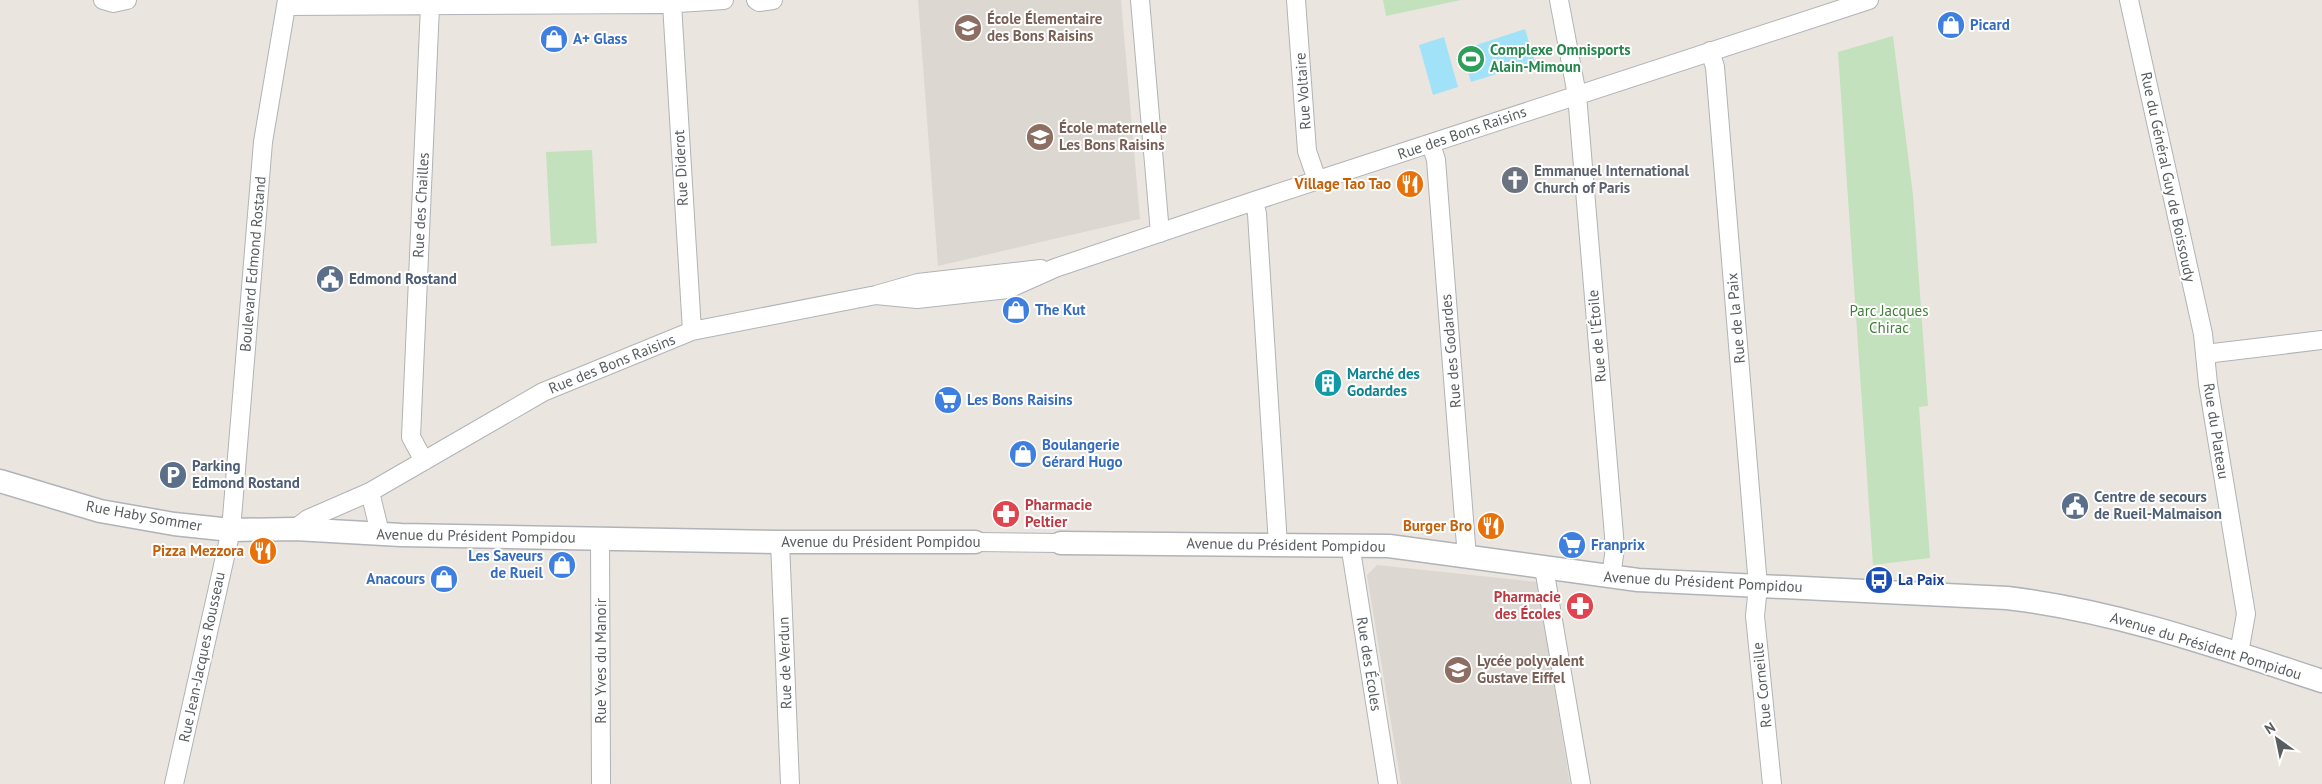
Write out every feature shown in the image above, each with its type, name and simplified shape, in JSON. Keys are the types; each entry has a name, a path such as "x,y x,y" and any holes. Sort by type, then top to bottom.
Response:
{"street":[{"path":"103,0 113,3 127,0"},
{"path":"286,3 430,6 672,4 724,0"},
{"path":"756,0 759,2 773,0"},
{"path":"1140,0 1160,233"},
{"name":"Rue Voltaire","path":"1296,0 1307,151 1317,180"},
{"name":"Rue de l'Étoile","path":"1559,0 1577,95 1615,548 1612,578"},
{"name":"Rue des Bons Raisins","path":"295,529 308,519 370,492 543,392 692,331 876,295 918,283 1056,268 1317,180 1869,0"},
{"name":"Rue du Général Guy de Boissoudy","path":"2129,0 2203,334 2205,354"},
{"name":"Boulevard Edmond Rostand","path":"231,530 263,142 286,3"},
{"name":"Rue Diderot","path":"672,4 692,331"},
{"name":"Rue des Chailles","path":"424,461 411,437 430,6"},
{"name":"Rue de la Paix","path":"1710,51 1716,77 1758,586"},
{"name":"Rue des Godardes","path":"1431,144 1436,160 1467,558"},
{"path":"1254,201 1257,214 1278,545"},
{"path":"2205,354 2322,340"},
{"name":"Rue du Plateau","path":"2205,354 2246,614 2238,653"},
{"name":"Rue Haby Sommer","path":"0,481 100,512 174,524 231,530"},
{"path":"370,492 380,533"},
{"path":"231,530 295,529"},
{"name":"Avenue du Président Pompidou","path":"295,529 600,539 780,542 1350,544 1389,546 1612,578 2007,598 2053,603 2144,624 2322,681"},
{"name":"Rue Jean-Jacques Rousseau","path":"174,784 231,530"},
{"name":"Rue Yves du Manoir","path":"600,539 600,784"},
{"name":"Rue de Verdun","path":"780,542 790,784"},
{"name":"Rue des Écoles","path":"1350,544 1388,784"},
{"path":"1544,568 1581,784"},
{"name":"Rue Corneille","path":"1758,586 1755,616 1772,784"}],"shaded area":[{"path":"918,0 1121,0 1140,219 938,266"},
{"path":"1377,565 1537,582 1570,784 1401,784 1367,575"}],"green space":[{"path":"1383,0 1461,0 1386,16"},
{"name":"Parc Jacques Chirac","path":"1893,36 1913,195 1928,406 1919,407 1930,558 1873,565 1838,52"},
{"path":"592,150 597,243 551,246 546,152"}],"water":[{"path":"1525,29 1535,62 1471,82 1461,50"},
{"path":"1444,37 1458,87 1433,95 1419,45"}],"place":[{"name":"Picard","path":"1951,25"},
{"name":"École Élementaire des Bons Raisins","path":"968,28"},
{"name":"A+ Glass","path":"554,39"},
{"name":"Complexe Omnisports Alain-Mimoun","path":"1471,59"},
{"name":"École maternelle Les Bons Raisins","path":"1040,137"},
{"name":"Emmanuel International Church of Paris","path":"1515,180"},
{"name":"Village Tao Tao","path":"1410,184"},
{"name":"Edmond Rostand","path":"330,279"},
{"name":"The Kut","path":"1016,310"},
{"name":"Marché des Godardes","path":"1328,383"},
{"name":"Les Bons Raisins","path":"948,400"},
{"name":"Boulangerie Gérard Hugo","path":"1023,454"},
{"name":"Parking Edmond Rostand","path":"173,475"},
{"name":"Centre de secours de Rueil-Malmaison","path":"2075,506"},
{"name":"Pharmacie Peltier","path":"1006,514"},
{"name":"Burger Bro","path":"1491,526"},
{"name":"Franprix","path":"1572,545"},
{"name":"Pizza Mezzora","path":"263,551"},
{"name":"Les Saveurs de Rueil","path":"562,565"},
{"name":"Anacours","path":"444,579"},
{"name":"La Paix","path":"1879,580"},
{"name":"Pharmacie des Écoles","path":"1580,606"},
{"name":"Lycée polyvalent Gustave Eiffel","path":"1458,670"}]}
